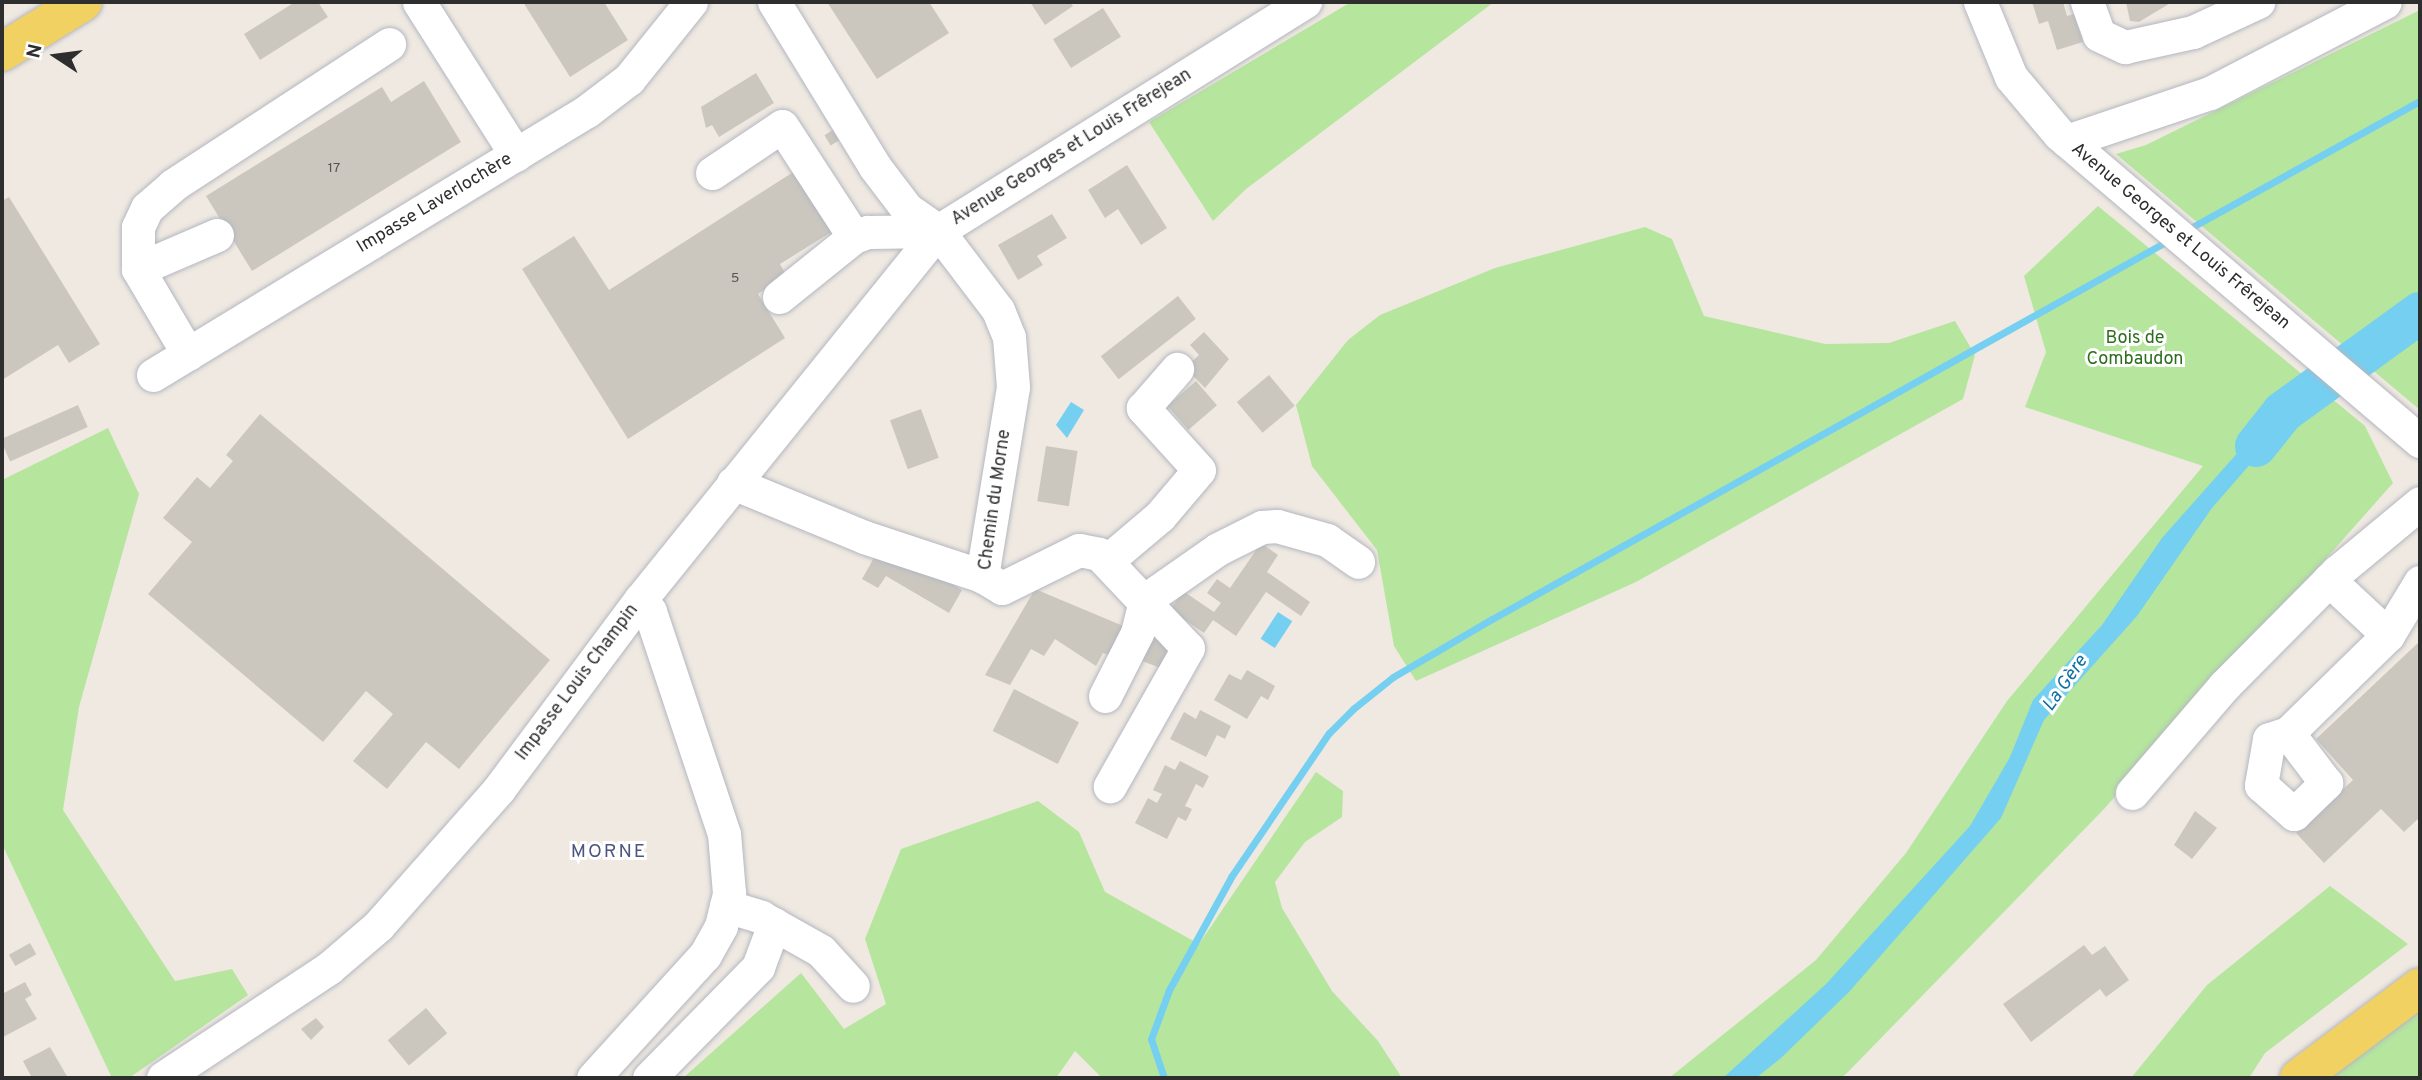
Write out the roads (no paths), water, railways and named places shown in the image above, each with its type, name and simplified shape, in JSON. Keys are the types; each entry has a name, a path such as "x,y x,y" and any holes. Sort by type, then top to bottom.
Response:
{"main road":[{"path":"2,24 53,7"},
{"path":"2,52 53,7"},
{"path":"2299,1078 2420,987"}],"street":[{"path":"419,2 516,155"},
{"name":"Impasse Laverlochère","path":"153,375 516,155 629,79 691,2"},
{"name":"Avenue Georges et Louis Frêrejean","path":"774,2 875,167 907,209 937,231 1305,2"},
{"name":"Avenue Georges et Louis Frêrejean","path":"1980,2 2011,77 2067,141 2420,441"},
{"path":"2087,2 2099,35 2125,47 2193,32 2258,2"},
{"path":"2067,141 2210,93 2385,2"},
{"path":"188,354 138,269 138,227 147,208 173,185 389,44"},
{"path":"712,173 782,126 854,237"},
{"path":"779,297 854,237 868,232 937,231"},
{"name":"Impasse Louis Champin","path":"163,1078 329,968 378,926 499,789 640,600 937,231"},
{"name":"Chemin du Morne","path":"937,231 998,310 1013,355 1013,387 982,576 1002,588 1079,551 1108,560"},
{"path":"138,269 217,235"},
{"path":"1110,786 1188,648 1108,560 1160,516 1199,470 1143,408 1177,369"},
{"path":"733,483 864,537 982,576"},
{"path":"2132,793 2224,686 2329,580 2420,503"},
{"path":"1105,696 1137,633 1144,600 1219,549 1262,527 1302,530 1358,562"},
{"path":"2329,580 2388,635"},
{"path":"2288,733 2388,635 2417,593"},
{"path":"593,1078 705,955 726,906 729,866 724,834 650,611 640,600"},
{"path":"726,906 774,924 821,951 853,986"},
{"path":"649,1078 758,967 774,924"}],"water":[{"path":"2287,397 2300,407 2212,508 2137,616 2044,720 2001,818 1849,992 1781,1058 1756,1078 1723,1078 1826,984 1970,826 2010,757 2033,700 2102,625 2162,538"},
{"path":"1071,402 1084,410 1067,438 1056,425"},
{"path":"1278,612 1292,621 1275,648 1261,639"}],"waterway":[{"path":"2185,231 2420,101"},
{"path":"1164,1078 1151,1039 1169,990 1231,877 1329,733 1353,709 1393,677 1492,619 2169,240"},
{"name":"La Gère","path":"2256,446 2283,412 2420,313"}],"district":[{"name":"MORNE","path":"609,853"}],"park label":[{"name":"Bois de Combaudon","path":"2135,350"}]}
